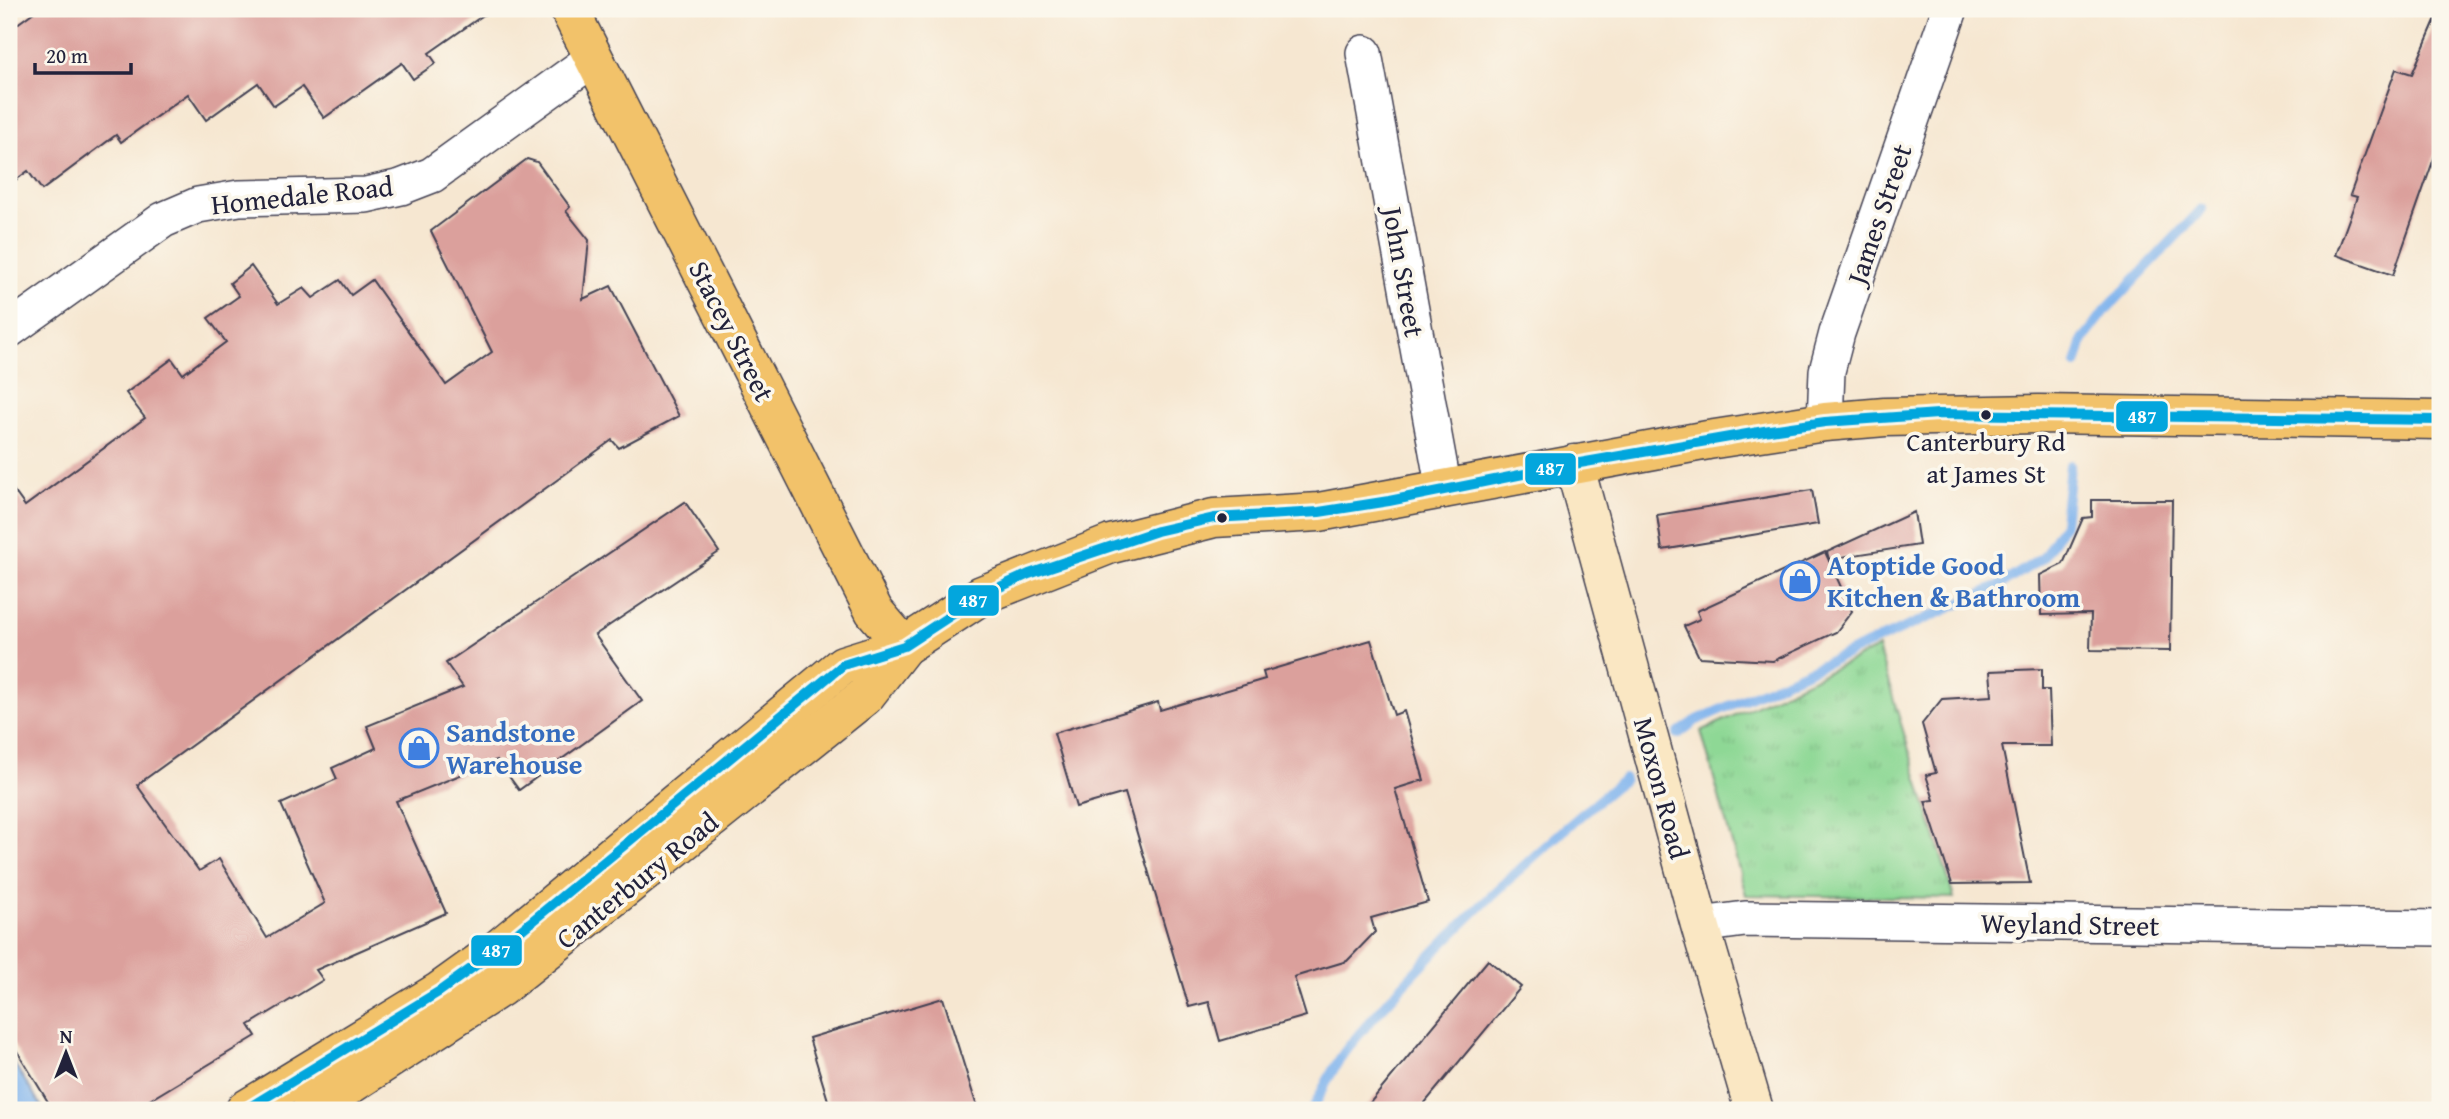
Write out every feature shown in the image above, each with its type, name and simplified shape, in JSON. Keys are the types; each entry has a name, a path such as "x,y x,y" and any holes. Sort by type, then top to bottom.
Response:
{"highway":[{"name":"Stacey Street","path":"569,9 874,611 904,646"},
{"name":"Canterbury Road","path":"244,1110 440,990 497,950 843,665 904,646 982,595 1111,544 1214,519 1319,512 1574,464 1825,422 1938,414 2440,420"},
{"name":"Canterbury Road","path":"311,1110 501,987 555,946 865,696 904,646"}],"main road":[{"name":"Moxon Road","path":"1574,464 1700,925 1754,1110"}],"street":[{"name":"James Street","path":"1825,422 1827,371 1837,333 1950,9"},
{"name":"John Street","path":"1364,53 1444,490"},
{"name":"Homedale Road","path":"9,330 163,220 198,205 239,198 366,195 401,187 432,174 594,58"},
{"name":"Weyland Street","path":"1700,925 1745,919 2440,928"}],"green space":[{"path":"1878,648 1954,898 1746,895 1701,731"}],"water":[{"path":"9,1056 44,1110 9,1110"}],"building":[{"path":"38,9 492,9 429,53 436,63 413,79 402,63 324,118 302,87 274,106 258,83 206,120 188,94 121,142 116,135 42,190 28,171 9,185 9,30"},
{"path":"2440,9 2440,141 2393,275 2336,255 2357,197 2350,195 2396,69 2412,74"},
{"path":"527,159 537,162 570,207 566,211 589,240 583,299 611,286 679,416 619,448 612,440 137,785 199,871 219,859 267,938 325,903 281,804 337,779 332,768 376,748 367,726 463,687 446,663 685,502 719,552 595,635 642,701 519,790 497,760 396,801 446,913 316,970 323,980 249,1025 256,1036 133,1110 53,1110 9,1038 9,484 25,506 145,418 126,393 172,359 183,374 226,342 208,318 239,296 230,283 251,266 278,304 304,288 313,298 340,280 351,295 372,280 446,385 492,352 431,231"},
{"path":"1812,490 1818,524 1662,550 1657,515"},
{"path":"2092,500 2172,500 2170,651 2090,650 2091,614 2041,615 2040,575 2063,564 2083,518 2092,517"},
{"path":"1914,512 1919,545 1829,559 1827,552"},
{"name":"Atoptide Good Kitchen & Bathroom","path":"1825,552 1852,611 1836,632 1773,661 1699,657 1684,626 1700,619 1697,611"},
{"path":"1371,640 1394,715 1404,711 1424,780 1395,789 1428,902 1371,918 1375,932 1347,961 1294,977 1306,1016 1220,1041 1209,1002 1189,1007 1125,793 1076,807 1054,733 1158,702 1160,710 1265,679 1263,672"},
{"path":"2042,669 2042,690 2049,690 2051,746 2002,746 2030,883 1952,884 1925,801 1934,800 1926,775 1936,773 1922,724 1942,699 1992,696 1990,671"},
{"path":"1488,960 1521,987 1419,1110 1364,1110"},
{"path":"943,998 978,1110 831,1110 809,1038"}],"waterway":[{"path":"2076,364 2083,340 2105,311 2202,209"},
{"path":"1678,734 1695,721 1997,587 2044,557 2064,524 2070,465"},
{"path":"1312,1110 1346,1050 1376,1014 1479,908 1551,841 1624,779"}],"transit line":[{"name":"487","path":"245,1110 440,991 497,950 843,665 904,646 982,595 1029,574 1157,531 1214,518 1319,512 1389,501 1574,464 1825,422 1938,414 2440,420"}],"place":[{"name":"Canterbury Rd at James St","path":"1986,415"},
{"name":"Atoptide Good Kitchen & Bathroom","path":"1800,581"},
{"name":"Sandstone Warehouse","path":"419,748"}]}
